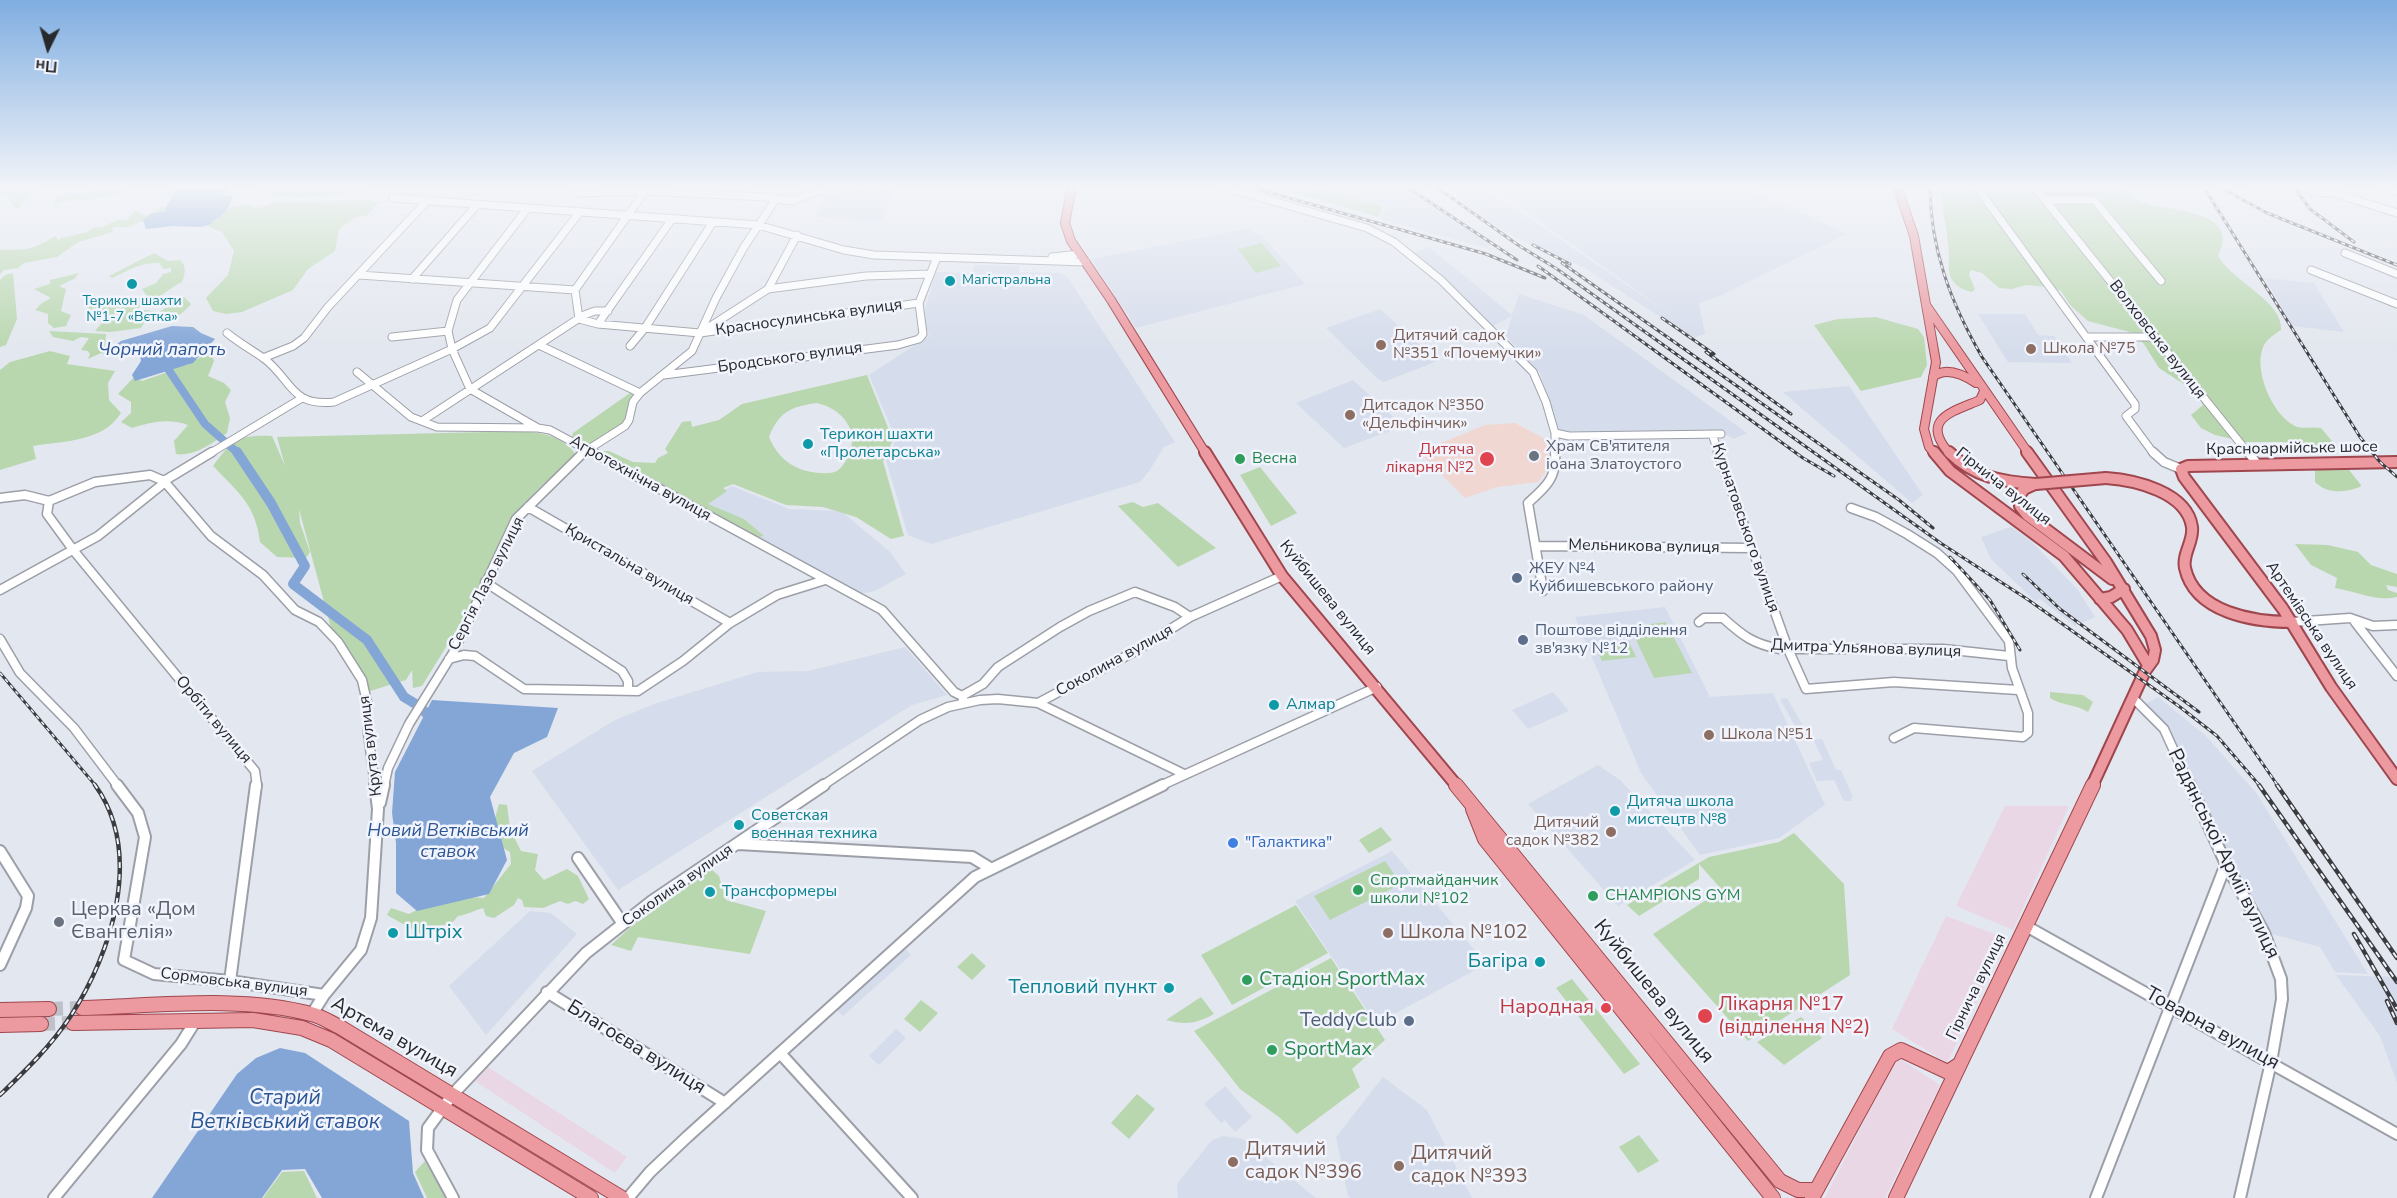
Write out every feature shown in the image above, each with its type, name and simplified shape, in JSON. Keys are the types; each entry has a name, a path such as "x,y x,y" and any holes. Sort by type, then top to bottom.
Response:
{"main road":[{"name":"Куйбишева вулиця","path":"1072,242 1282,576 1377,687 1469,801 1491,837 1774,1190 1798,1190 1814,1194"},
{"name":"Гірнича вулиця","path":"1915,242 1936,362 1924,429 1929,447 1967,485 2064,556 2127,630 2148,665"},
{"name":"Гірнича вулиця","path":"1896,1198 2134,699 2148,665 2153,660 2155,650 2151,636 2124,589 1926,305"},
{"path":"1933,377 1949,371 1960,374 1982,388 1980,400 1947,414 1941,421 1939,435 1942,444 1957,461 1995,480 2036,484 2106,478 2142,483 2156,488 2178,503 2190,521 2193,530 2185,569 2197,590 2206,598 2244,616 2260,621 2292,622"},
{"name":"Красноармійське шосе","path":"2184,468 2397,462"},
{"name":"Артемівська вулиця","path":"2184,468 2184,477 2292,622 2331,687 2397,779"},
{"path":"2036,484 2024,489 2019,496 2020,506 2027,515 2100,568 2124,589 2111,597 2100,599"},
{"name":"Артема вулиця","path":"82,1008 226,1004 312,1014 340,1027 453,1094 622,1198"},
{"path":"0,1010 49,1009"},
{"name":"Артема вулиця","path":"73,1023 253,1020 302,1028 331,1040 591,1198"},
{"path":"0,1025 41,1024"},
{"path":"1814,1194 1890,1056 1901,1050 1933,1068 1944,1082 1945,1095"},
{"name":"Гірнича вулиця","path":"1933,1068 1948,1072 1960,1064"}],"street":[{"path":"263,358 293,346 304,338 328,307 389,242"},
{"path":"412,279 445,242"},
{"path":"470,388 452,349 448,331 455,303 501,242"},
{"path":"227,333 249,351 263,358 301,397 316,404 334,402 452,349 490,328 556,242"},
{"path":"579,319 576,290 610,242"},
{"path":"598,324 656,242"},
{"path":"630,346 645,328 700,242"},
{"path":"539,345 640,393 692,351 716,297 748,242"},
{"path":"768,289 793,242"},
{"path":"819,242 844,250 874,255 1086,262"},
{"path":"1394,242 1441,279 1536,375 1555,433 1553,439 1557,475 1554,481 1528,503 1543,591"},
{"path":"2017,242 2135,404 2135,409 2126,417 2162,462 2172,468 2184,468"},
{"name":"Волховська вулиця","path":"2079,242 2258,465"},
{"path":"2128,242 2160,281"},
{"path":"2345,253 2397,274"},
{"path":"1024,260 1080,254"},
{"path":"919,303 937,258"},
{"path":"2311,270 2397,304"},
{"path":"579,319 598,324 700,333 768,289 866,276 930,274"},
{"path":"359,275 576,290"},
{"name":"Красносулинська вулиця","path":"700,333 919,303"},
{"name":"Бродського вулиця","path":"661,376 898,345 919,339 923,334 919,303"},
{"path":"422,421 589,312 608,311"},
{"path":"392,337 448,331"},
{"path":"2087,337 2153,337"},
{"path":"357,372 411,417 437,427 457,429 538,428"},
{"name":"Агротехнічна вулиця","path":"470,388 538,428 550,430 588,450 882,610 963,700"},
{"name":"Сергія Лазо вулиця","path":"378,809 388,768 419,706 449,659 516,519 581,454 625,426 629,420 633,402 640,393"},
{"path":"0,590 98,536 162,481 301,397"},
{"name":"Курнатовського вулиця","path":"1555,433 1569,436 1717,434 1752,548 1788,649 1806,689 1894,682 2018,690"},
{"path":"0,498 25,495 49,501 101,481 150,475 162,481"},
{"name":"Крута вулиця","path":"162,481 185,504 211,536 263,575 278,594 296,610 319,622 338,642 362,680 367,702 368,733 378,809 371,918 361,950 324,995 312,1014"},
{"name":"Орбіти вулиця","path":"49,501 47,514 74,551 255,771 257,790 230,981"},
{"name":"Кристальна вулиця","path":"528,507 730,623"},
{"path":"1851,508 1869,514 1940,555 1957,571 2007,636 2010,645 2009,656 2018,690 2028,713 2026,736 1914,728 1894,738"},
{"name":"Мельникова вулиця","path":"1536,546 1752,548"},
{"name":"Соколина вулиця","path":"1038,703 1132,653 1190,617 1282,576"},
{"path":"449,659 464,655 476,656 524,689 628,690 645,688 730,623 777,595 825,580"},
{"path":"485,582 578,640 622,671 628,681 628,690"},
{"name":"Соколина вулиця","path":"453,1198 427,1150 428,1128 453,1094 586,953 623,924 737,844 920,720 963,700 983,684 998,667 1060,627 1089,611 1135,592 1175,607 1190,617"},
{"name":"Дмитра Ульянова вулиця","path":"1700,622 1704,618 1723,618 1740,635 1759,645 1788,649 1943,649 2009,656"},
{"path":"2350,618 2397,676"},
{"path":"2292,622 2350,618 2373,626 2397,625"},
{"name":"Сормовська вулиця","path":"0,639 20,673 74,728 144,824 146,837 124,960 154,974 230,981 324,995"},
{"path":"628,1198 650,1172 975,877 1184,774 1377,687"},
{"name":"Соколина вулиця","path":"963,700 998,699 1038,703 1184,774"},
{"name":"Радянської Армії вулиця","path":"2134,699 2164,729 2226,864 2264,933 2281,979 2282,999 2271,1062 2240,1198"},
{"path":"737,844 972,857 990,868"},
{"path":"0,850 28,896 26,908 0,965"},
{"path":"578,858 623,924"},
{"path":"2096,1198 2226,864"},
{"name":"Товарна вулиця","path":"2026,926 2397,1134"},
{"name":"Благоєва вулиця","path":"547,993 725,1103"},
{"path":"54,1198 181,1044 197,1020"},
{"path":"780,1053 912,1198"}],"shaded area":[{"path":"1179,242 1268,242 1305,284 1136,328 1091,259"},
{"path":"1465,242 1490,242 1493,244 1487,248"},
{"path":"1527,242 1564,242 1674,317 1569,242 1831,242 1715,298 1699,303 1705,334 1693,338 1583,267"},
{"path":"1429,247 1512,315 1519,294 1584,315 1747,433 1734,439 1723,433 1558,431 1540,373 1506,336 1512,316 1491,327 1412,254"},
{"path":"974,265 1020,266 1019,272 1061,273 1068,278 1175,442 1164,447 1140,482 931,544 908,535 886,460 896,439 869,375 929,336 923,316 936,272 972,273"},
{"path":"2265,278 2314,283 2344,332 2292,326"},
{"name":"Дитячий садок №351 «Почемучки»","path":"1380,309 1437,361 1384,382 1377,378 1326,328"},
{"name":"Школа №75","path":"1978,314 2025,314 2038,335 2054,336 2072,363 2008,362"},
{"name":"Дитсадок №350 «Дельфінчик»","path":"1353,380 1403,426 1344,448 1296,403"},
{"path":"1849,386 1923,495 1912,503 1783,392"},
{"name":"Дитяча лікарня №2","path":"1515,423 1545,439 1550,466 1538,482 1497,487 1465,498 1419,452 1485,425"},
{"path":"732,486 789,509 841,511 890,552 906,574 875,591 859,594 698,504"},
{"path":"2011,527 2030,540 2077,589 2095,617 2075,626 2040,599 2035,601 1991,559 1981,537"},
{"name":"Школа №51","path":"1665,607 1710,697 1773,693 1825,805 1779,838 1700,855 1641,773 1575,617"},
{"path":"905,647 947,695 912,705 618,890 532,771 615,720 657,703 758,672 808,671"},
{"path":"1553,692 1569,711 1528,729 1512,710"},
{"path":"2158,697 2206,736 2257,794 2368,974 2335,972 2320,947 2265,932 2162,723 2144,705"},
{"path":"1787,698 1811,740 1822,739 1836,770 1841,770 1853,797 1850,798 1852,801 1844,801 1834,780 1817,781 1809,763 1823,760 1814,741 1804,742 1780,699"},
{"name":"Дитячий садок №382","path":"1598,765 1620,780 1695,860 1618,906 1528,804"},
{"path":"2005,806 2069,806 2013,930 1956,906"},
{"name":"Школа №102","path":"1392,851 1486,964 1376,1024 1295,901"},
{"path":"530,911 551,913 577,934 486,1035 449,986"},
{"path":"1946,916 2008,939 1947,1063 1892,1029"},
{"path":"906,949 911,955 843,1016 837,1010"},
{"path":"2336,975 2397,977 2397,1083 2380,1036"},
{"path":"896,1029 906,1038 879,1065 869,1056"},
{"path":"1897,1057 1940,1085 1885,1198 1825,1198"},
{"path":"488,1067 627,1157 615,1173 475,1081"},
{"name":"Дитячий садок №393","path":"1383,1077 1427,1110 1472,1198 1351,1198 1348,1196 1336,1137"},
{"path":"1225,1086 1252,1117 1235,1132 1225,1120 1221,1123 1204,1104"},
{"name":"Дитячий садок №396","path":"1223,1136 1243,1139 1316,1198 1178,1198 1177,1184 1212,1140"}],"green space":[{"path":"45,242 78,242 57,257 24,263 18,268 4,270 0,274 0,250 28,249"},
{"path":"228,242 337,242 335,251 308,269 293,290 242,312 226,314 213,311 206,298 228,275 234,251"},
{"path":"1948,242 2223,242 2218,256 2234,274 2266,301 2279,320 2281,330 2265,343 2261,355 2262,378 2272,402 2279,412 2295,426 2321,428 2332,441 2315,450 2284,442 2245,442 2215,435 2201,428 2191,415 2203,405 2196,392 2159,368 2144,344 2133,333 2088,321 2071,306 2061,291 2047,287 2026,285 2012,289 1999,288 1982,273 1971,270 1969,275 1975,289 1972,292 1965,290 1954,282 1949,274"},
{"path":"1262,243 1281,266 1256,273 1238,249"},
{"path":"154,253 168,261 180,260 184,268 184,276 182,282 138,309 159,312 184,297 191,304 176,317 146,320 141,328 110,332 95,331 105,319 102,312 86,308 96,299 119,303 147,296 142,289 156,283 163,274 171,272 171,268 164,269 159,263 152,263 112,278 109,276"},
{"path":"13,273 17,319 6,345 0,347 0,280 5,275"},
{"path":"79,273 74,279 59,286 66,289 61,311 71,315 66,326 54,328 48,323 48,314 35,310 51,298 34,289 50,284 50,280"},
{"path":"1876,317 1918,329 1924,337 1927,365 1921,377 1861,391 1814,325 1838,319"},
{"path":"49,331 106,334 105,346 118,352 113,356 101,353 88,359 90,354 88,351 81,350 89,338 81,337 73,341 53,337"},
{"path":"50,351 70,356 67,364 115,371 108,383 109,400 121,413 104,430 70,441 33,446 36,459 0,470 0,370 10,362"},
{"path":"210,351 214,361 208,376 224,383 231,390 225,402 230,418 227,433 197,451 176,454 174,441 188,425 160,422 132,428 121,422 131,413 131,402 118,394 134,377 142,381 188,365"},
{"path":"867,375 893,440 883,461 904,536 891,539 856,517 823,507 786,505 733,484 723,488 727,491 708,504 744,519 764,536 755,538 601,451 609,451 633,462 655,463 658,458 668,453 665,449 682,422 691,421 692,427 719,420 742,404","holes":["816,403 839,414 849,427 852,435 850,452 847,460 835,472 819,473 802,470 782,458 769,437 781,416 786,412"]},
{"path":"630,393 637,393 630,404 624,423 590,446 572,437 573,433"},
{"path":"524,432 558,439 576,455 537,490 510,519 472,605 422,686 413,688 412,670 406,680 370,691 348,650 331,628 299,509 300,523 310,552 306,558 277,557 260,542 254,518 244,499 213,466 232,444 252,436 272,436 285,466 277,437"},
{"path":"2340,466 2349,470 2361,485 2360,487 2336,491 2325,489 2315,482 2315,469"},
{"path":"1260,467 1297,513 1271,526 1240,475"},
{"path":"1133,502 1143,507 1158,503 1216,548 1178,567 1118,506"},
{"path":"2295,544 2328,545 2358,552 2371,565 2397,574 2397,587 2386,585 2388,590 2397,593 2397,597 2373,597 2335,588 2337,578 2311,565"},
{"path":"1666,622 1692,673 1654,678 1630,627"},
{"path":"1629,642 1636,657 1602,661 1595,646"},
{"path":"2050,692 2083,695 2093,702 2088,712 2055,701 2050,698"},
{"path":"499,804 507,805 510,829 521,851 538,854 535,870 544,880 567,869 578,876 589,899 583,904 575,901 568,904 560,901 543,908 524,907 522,900 518,898 514,905 494,918 486,916 483,908 458,916 451,924 438,926 424,936 387,915 391,908 409,914 445,900 484,898 511,864 510,852 497,844 492,829"},
{"path":"1381,827 1392,840 1369,853 1359,840"},
{"path":"1794,833 1844,884 1850,975 1748,1041 1653,934 1722,890 1699,864 1699,879 1639,916 1627,905 1709,857 1779,842"},
{"name":"Спортмайданчик школи №102","path":"1385,861 1401,884 1330,920 1314,896"},
{"path":"711,869 719,876 726,900 766,911 750,954 638,937 631,951 611,945 632,926"},
{"name":"Стадіон SportMax","path":"1296,905 1328,953 1232,1005 1201,955"},
{"path":"972,953 986,966 972,980 957,967"},
{"name":"SportMax","path":"1331,958 1385,1040 1352,1069 1360,1087 1297,1134 1279,1117 1240,1089 1194,1031"},
{"path":"1572,979 1640,1064 1624,1074 1556,988"},
{"path":"1201,997 1214,1014 1190,1023 1166,1020"},
{"path":"921,1000 938,1013 920,1032 904,1019"},
{"path":"1801,1017 1822,1038 1784,1065 1757,1042"},
{"path":"1137,1094 1155,1109 1129,1139 1111,1123"},
{"path":"1639,1135 1659,1161 1638,1173 1619,1147"},
{"path":"425,1161 446,1198 427,1198 415,1172"},
{"path":"304,1171 317,1198 263,1198 282,1172"}],"water":[{"name":"Чорний лапоть","path":"172,326 193,327 215,339 193,363 135,381 132,375 141,361 140,354 116,345 121,341"},
{"name":"Новий Ветківський ставок","path":"432,700 558,708 547,737 514,753 490,797 507,860 489,894 417,911 396,893 396,843 392,813 395,772"},
{"name":"Старий Ветківський ставок","path":"280,1048 305,1053 409,1121 413,1173 424,1198 322,1198 305,1169 282,1170 262,1198 152,1198 237,1074 256,1058"}],"waterway":[{"path":"162,360 205,424 237,453"},
{"path":"237,453 271,503 305,566 293,584 367,640 404,697 419,706 434,721"}],"tunnel":[{"path":"49,1009 82,1008"},
{"path":"41,1024 73,1023"}],"railway":[{"path":"1443,242 1486,254 1545,278"},
{"path":"1490,242 1517,260"},
{"path":"1514,242 1557,269 1942,544 2027,599 2180,707 2217,736 2260,786"},
{"path":"1936,242 1952,296 1982,357 2278,786"},
{"path":"2238,242 2360,437 2380,462 2397,477"},
{"path":"2339,242 2397,265"},
{"path":"1533,245 1570,264"},
{"path":"1562,263 1899,500 1933,528"},
{"path":"1538,266 1803,458 1834,476"},
{"path":"1662,318 1714,354"},
{"path":"1706,352 1791,414"},
{"path":"1950,557 1990,600 2020,650"},
{"path":"2023,574 2060,609 2199,712"},
{"path":"0,673 96,786"},
{"path":"0,1095 63,1028 99,963 109,933 117,902 120,871 118,841 110,812 95,785"},
{"path":"2259,785 2397,982"},
{"path":"2277,785 2397,958"},
{"path":"2354,934 2397,1009"},
{"path":"2387,1001 2397,1023"}],"place":[{"name":"Магістральна","path":"950,281"},
{"name":"Терикон шахти №1-7 «Вєтка»","path":"132,284"},
{"name":"Дитячий садок №351 «Почемучки»","path":"1381,345"},
{"name":"Школа №75","path":"2031,349"},
{"name":"Дитсадок №350 «Дельфінчик»","path":"1350,415"},
{"name":"Терикон шахти «Пролетарська»","path":"808,444"},
{"name":"Храм Св'ятителя іоана Златоустого","path":"1534,456"},
{"name":"Весна","path":"1240,459"},
{"name":"Дитяча лікарня №2","path":"1487,459"},
{"name":"ЖЕУ №4 Куйбишевського району","path":"1517,578"},
{"name":"Поштове відділення зв'язку №12","path":"1523,640"},
{"name":"Алмар","path":"1274,705"},
{"name":"Школа №51","path":"1709,735"},
{"name":"Дитяча школа мистецтв №8","path":"1615,811"},
{"name":"Советская военная техника","path":"739,825"},
{"name":"Дитячий садок №382","path":"1611,832"},
{"name":"\"Галактика\"","path":"1233,843"},
{"name":"Спортмайданчик школи №102","path":"1358,890"},
{"name":"Трансформеры","path":"710,892"},
{"name":"CHAMPIONS GYM","path":"1593,896"},
{"name":"Церква «Дом Євангелія»","path":"59,922"},
{"name":"Штріх","path":"393,933"},
{"name":"Школа №102","path":"1388,933"},
{"name":"Багіра","path":"1540,962"},
{"name":"Стадіон SportMax","path":"1247,980"},
{"name":"Тепловий пункт","path":"1169,988"},
{"name":"Народная","path":"1606,1008"},
{"name":"Лікарня №17 (відділення №2)","path":"1705,1016"},
{"name":"TeddyClub","path":"1409,1021"},
{"name":"SportMax","path":"1272,1050"},
{"name":"Дитячий садок №396","path":"1233,1162"},
{"name":"Дитячий садок №393","path":"1399,1166"}]}
